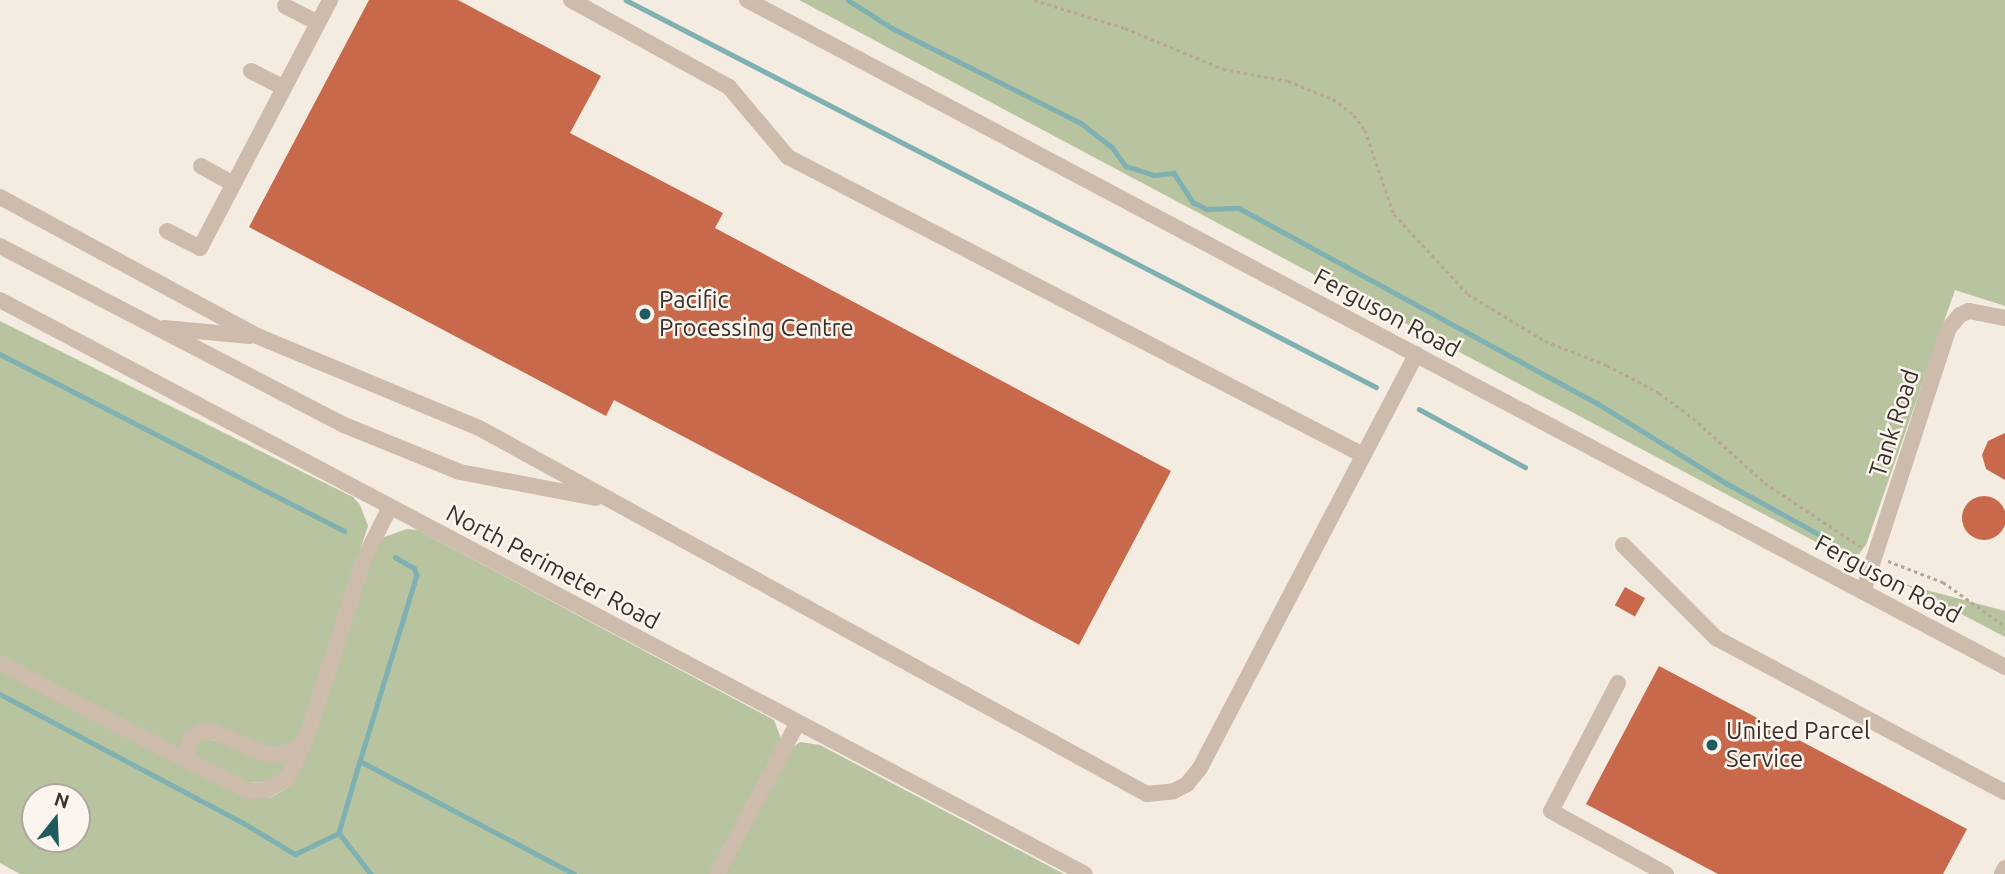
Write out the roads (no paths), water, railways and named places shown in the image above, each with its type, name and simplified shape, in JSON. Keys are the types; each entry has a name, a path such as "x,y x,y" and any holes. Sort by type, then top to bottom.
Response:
{"street":[{"path":"167,231 200,248 330,0"},
{"path":"571,0 729,87 788,157 1363,455"},
{"name":"Ferguson Road","path":"747,0 2005,667"},
{"path":"285,6 318,23"},
{"path":"251,71 284,88"},
{"path":"201,166 233,184"},
{"path":"0,197 257,336 479,428 1135,789 1154,794 1181,787 1200,768 1416,354"},
{"path":"0,246 344,425 460,472 612,501"},
{"name":"North Perimeter Road","path":"0,300 1085,874"},
{"name":"Tank Road","path":"1863,592 1949,328 1960,314 1969,311 2005,318"},
{"path":"155,327 257,336"},
{"path":"0,663 240,788 267,790 287,779 306,739 363,561 390,507"},
{"path":"1623,545 1716,638 2005,792"},
{"path":"1618,683 1550,811 1666,874"},
{"path":"717,874 798,722"},
{"path":"193,764 185,751 190,738 200,732 215,732 260,752 276,755 296,750 306,739"},
{"path":"2002,874 2005,868"}],"waterway":[{"path":"626,0 1376,387"},
{"path":"848,0 892,28 1081,123 1112,147 1126,166 1154,175 1174,173 1193,202 1207,209 1239,208 1597,403 1726,483 1828,539"},
{"path":"0,354 344,531"},
{"path":"1419,409 1525,467"},
{"path":"395,557 414,568 417,575 360,761 574,874"},
{"path":"0,694 242,822 295,854 339,833"},
{"path":"360,761 339,833 371,874"}],"place":[{"name":"Pacific Processing Centre","path":"645,314"},
{"name":"United Parcel Service","path":"1712,745"}]}
